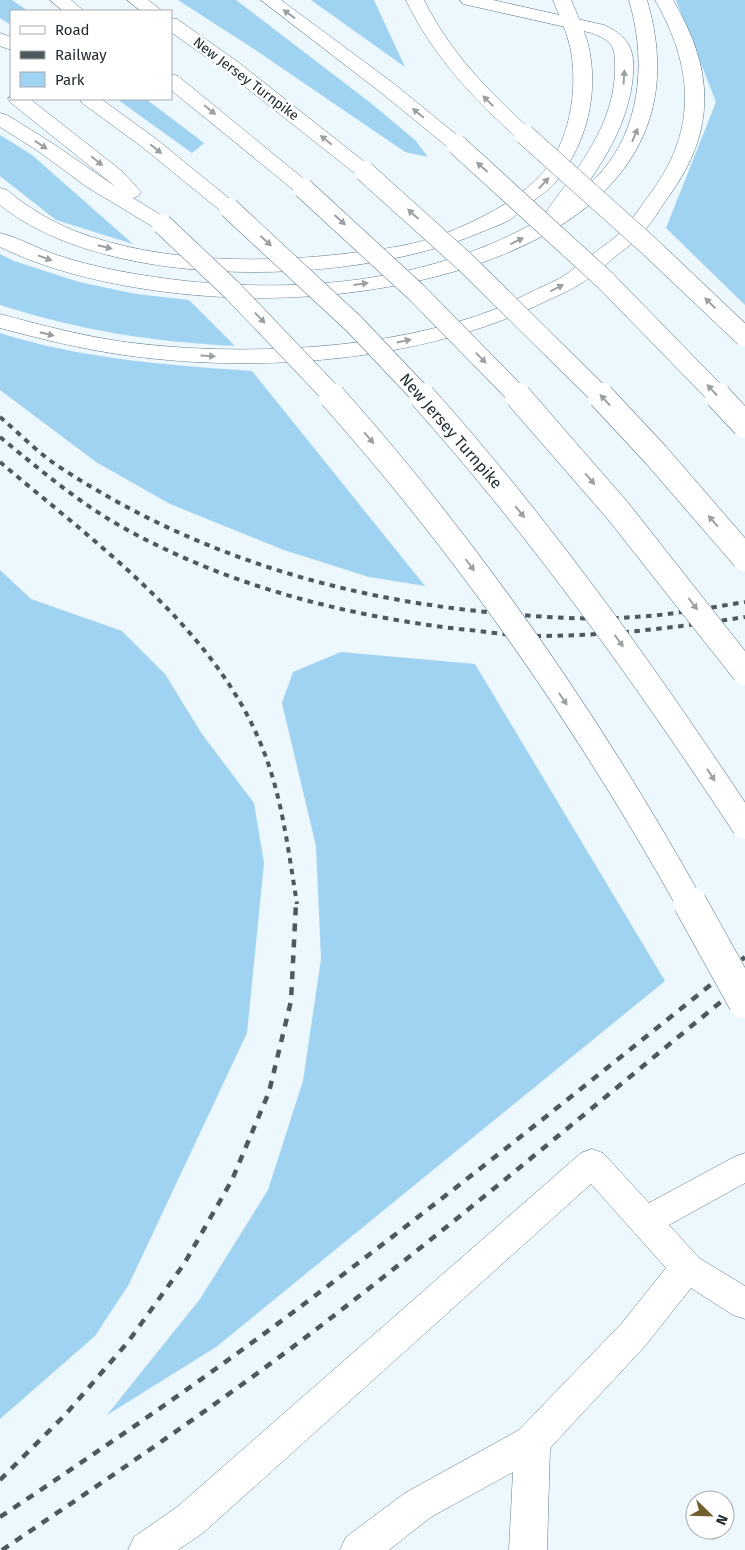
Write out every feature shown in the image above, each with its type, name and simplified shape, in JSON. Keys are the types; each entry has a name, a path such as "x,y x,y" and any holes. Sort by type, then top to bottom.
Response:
{"main road":[{"path":"59,0 74,10"},
{"path":"136,0 151,10"},
{"path":"270,0 386,87 456,144 606,282 745,425"},
{"path":"415,0 425,22 451,61 486,99 634,232 745,337"},
{"path":"469,0 598,29 610,33 623,47 625,60 623,89 613,124 591,164 546,226"},
{"path":"0,194 32,218 77,239 129,253 179,261 270,266 325,264 384,257 444,241 493,220 522,202 546,182 561,159 572,136 582,102 580,54 571,22 562,0"},
{"path":"0,239 60,263 116,277 162,284 218,289 299,290 370,283 453,266 500,250 546,226 591,194 606,180 628,149 637,130 645,97 649,56 646,25 638,0"},
{"path":"0,321 66,338 103,345 222,357 276,356 325,354 390,344 456,329 516,308 580,275 604,259 634,232 655,206 677,170 686,150 693,121 695,83 688,47 680,25 664,0"},
{"name":"New Jersey Turnpike","path":"172,24 238,71 364,171 462,258 593,387 745,558"},
{"path":"172,81 303,188 418,293 482,358 616,508 745,672"},
{"path":"20,100 116,176 162,224 226,283 378,448 473,568 529,647 610,770 652,838 745,1002"},
{"name":"New Jersey Turnpike","path":"90,100 148,142 229,208 357,327 424,397 484,466 550,548 688,739 745,826"},
{"path":"0,119 94,183 162,224"},
{"path":"147,1550 190,1520 592,1163 687,1268 745,1304"},
{"path":"645,1222 745,1167"},
{"path":"645,1222 745,1189"},
{"path":"359,1550 418,1505 532,1442 634,1335 687,1268"},
{"path":"528,1550 532,1442"}],"green space":[{"path":"0,0 12,0 27,10 10,10 10,24 0,18"},
{"path":"178,0 236,0 372,104 415,140 428,157 405,152 254,49"},
{"path":"311,0 374,0 405,67"},
{"path":"676,0 745,0 745,305 666,228 716,102"},
{"path":"118,100 147,100 204,143 192,153"},
{"path":"0,135 32,155 133,244 56,220 0,176"},
{"path":"0,254 14,261 79,282 136,294 189,300 235,346 145,338 87,328 0,305"},
{"path":"0,333 62,349 125,360 252,371 425,586 369,577 284,550 170,504 96,462 0,390"},
{"path":"0,570 31,599 122,631 165,674 202,734 254,803 264,863 247,1033 129,1284 95,1336 0,1419"},
{"path":"341,652 475,664 665,981 216,1347 107,1415 200,1299 268,1190 303,1081 321,959 316,846 282,703 293,672"}],"railway":[{"path":"0,417 50,461 110,498 163,525 218,549 332,586 451,608 573,618 648,616 745,602"},
{"path":"0,437 59,485 122,527 202,565 243,581 328,606 415,623 525,636 614,633 692,625 745,617"},
{"path":"0,462 111,555 147,588 181,623 212,660 239,700 260,742 274,782 297,904"},
{"path":"0,1480 65,1415 128,1342 184,1264 232,1180 269,1092 291,1001 296,903"},
{"path":"0,1517 146,1418 288,1316 518,1139 745,957"},
{"path":"2,1550 119,1471 310,1334 475,1204 745,982"}]}
